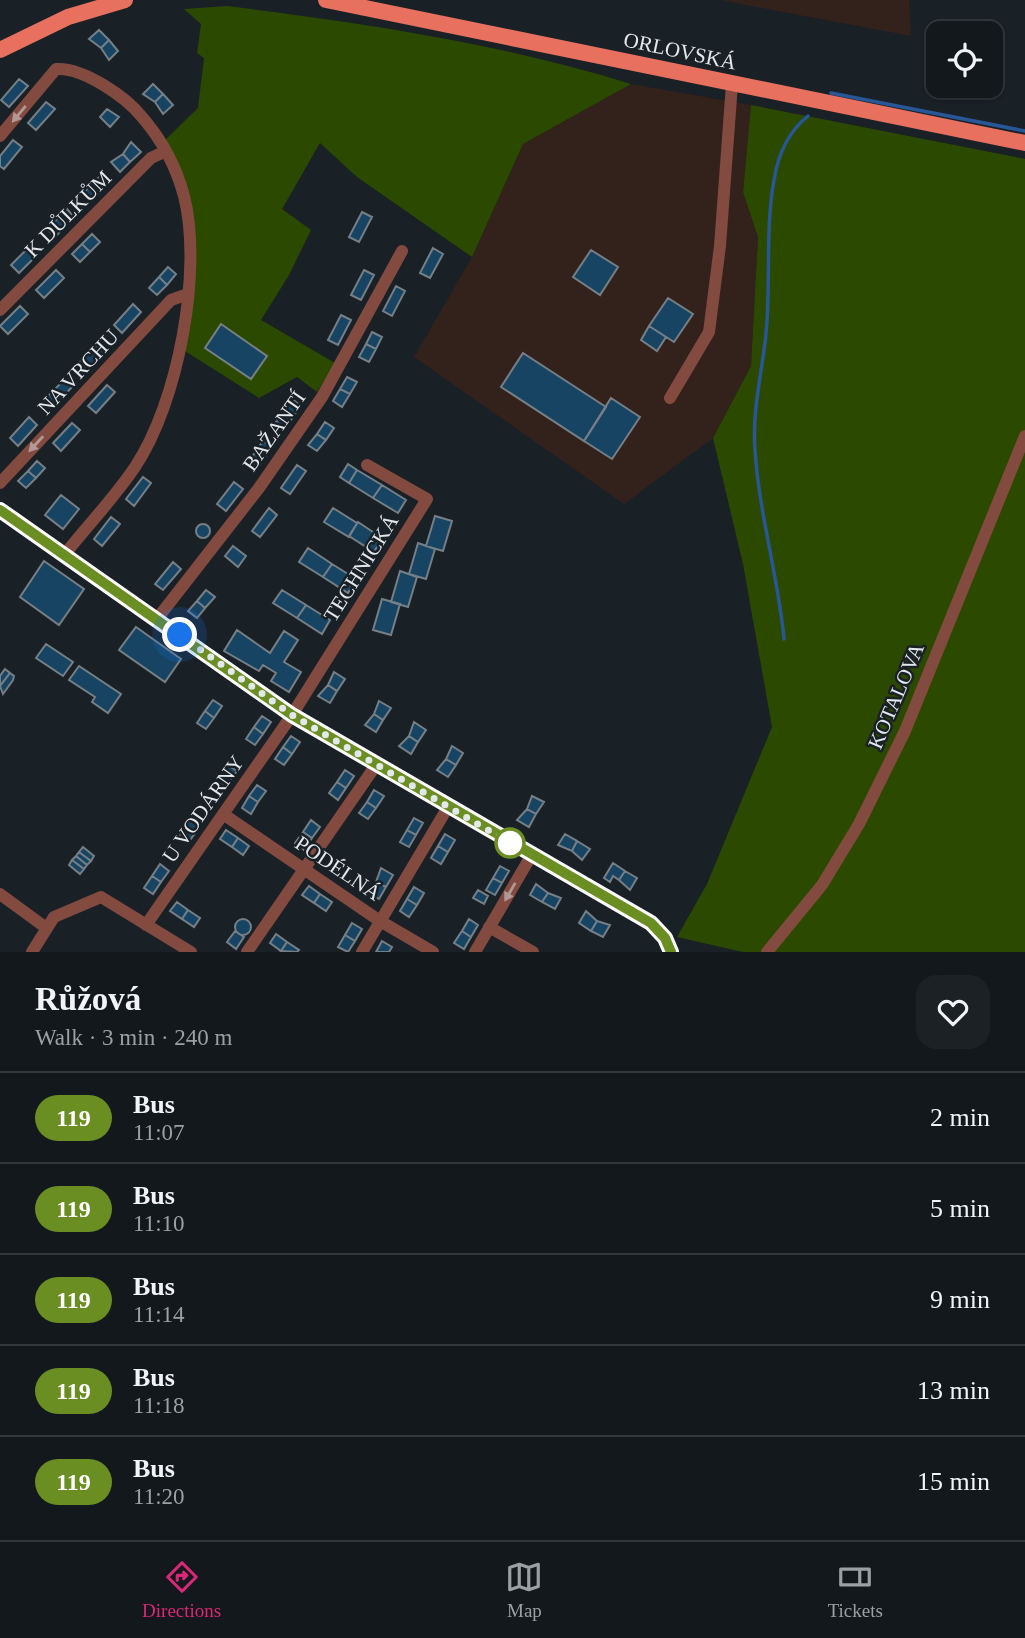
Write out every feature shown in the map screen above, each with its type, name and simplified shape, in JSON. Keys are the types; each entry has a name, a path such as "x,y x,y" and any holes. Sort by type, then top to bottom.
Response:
{"main road":[{"path":"0,50 68,17 125,0"},
{"name":"ORLOVSKÁ","path":"327,0 1025,143"}],"street":[{"path":"0,136 57,69 74,72 104,85 134,107 166,151 179,179 188,216 188,294 181,352 161,415 136,466 65,554"},
{"path":"670,398 709,331 720,246 732,84"},
{"name":"K DŮLKŮM","path":"0,310 151,158 166,151"},
{"name":"BAŽANTÍ","path":"157,619 259,488 322,397 402,251"},
{"name":"NA VRCHU","path":"0,483 172,300 188,294"},
{"name":"KOTALOVA","path":"767,952 822,885 865,812 905,731 1025,436"},
{"name":"TECHNICKÁ","path":"292,715 426,499 367,465"},
{"path":"0,510 292,715 531,856 651,923 665,938 671,952"},
{"name":"U VODÁRNY","path":"146,925 292,715"},
{"path":"247,952 376,765"},
{"path":"362,952 448,807"},
{"name":"PODÉLNÁ","path":"223,814 380,920 433,952"},
{"path":"475,952 531,856"},
{"path":"0,894 45,927"},
{"path":"33,952 45,927 54,916 101,897 191,952"},
{"path":"489,927 533,952"}],"shaded area":[{"path":"721,0 909,0 911,36 772,10"},
{"path":"631,84 751,105 743,192 758,237 751,366 713,438 624,504 414,357 472,257 523,144"}],"green space":[{"path":"227,6 430,36 531,57 631,84 523,144 472,257 357,177 320,143 282,209 311,230 289,275 261,320 335,363 317,392 297,377 259,398 185,351 194,219 165,140 198,108 204,58 197,53 201,24 184,9"},
{"path":"751,105 1025,159 1025,952 743,952 677,937 707,884 772,727 743,564 713,438 751,366 758,237 743,192"}],"building":[{"path":"99,30 109,40 101,48 89,39"},
{"path":"109,40 118,51 109,60 101,48"},
{"path":"19,79 28,86 9,107 1,100"},
{"path":"153,84 163,94 155,102 143,94"},
{"path":"163,94 173,105 163,114 155,102"},
{"path":"46,102 55,109 36,130 28,123"},
{"path":"107,109 119,117 110,127 100,117"},
{"path":"13,140 22,147 4,169 0,166 0,156"},
{"path":"131,142 141,152 130,162 123,154"},
{"path":"123,154 130,162 120,172 111,162"},
{"path":"103,173 110,181 91,201 83,193"},
{"path":"67,209 74,217 55,237 47,229"},
{"path":"362,212 372,217 359,242 349,237"},
{"path":"92,234 100,242 90,252 82,244"},
{"path":"82,244 90,252 80,262 72,254"},
{"path":"31,245 39,253 19,273 11,265"},
{"path":"433,248 443,254 430,278 420,273"},
{"path":"591,250 618,267 600,295 573,277"},
{"path":"168,267 176,274 167,285 159,277"},
{"path":"56,270 64,278 44,298 36,290"},
{"path":"364,270 374,275 361,300 351,295"},
{"path":"159,277 167,285 157,295 149,288"},
{"path":"396,286 405,291 392,316 383,311"},
{"path":"668,298 693,314 674,342 649,326"},
{"path":"133,304 141,312 122,333 114,325"},
{"path":"20,306 28,314 8,334 0,326"},
{"path":"341,315 351,320 338,345 328,340"},
{"path":"221,324 267,356 251,379 205,348"},
{"path":"649,326 666,337 657,351 641,340"},
{"path":"372,332 382,337 376,349 366,344"},
{"path":"99,342 107,350 87,370 79,363"},
{"path":"366,344 376,349 369,362 359,357"},
{"path":"523,353 606,407 584,441 501,387"},
{"path":"347,377 357,382 350,394 340,389"},
{"path":"64,380 72,387 52,408 44,400"},
{"path":"107,385 115,392 96,413 88,406"},
{"path":"340,389 350,394 342,407 333,401"},
{"path":"611,398 640,417 612,459 584,441"},
{"path":"292,399 301,406 293,417 284,411"},
{"path":"284,411 293,417 285,429 276,422"},
{"path":"29,417 37,425 18,446 10,438"},
{"path":"325,422 334,428 326,440 317,434"},
{"path":"72,423 80,430 61,451 53,443"},
{"path":"317,434 326,440 317,451 308,445"},
{"path":"263,441 272,447 256,470 247,464"},
{"path":"37,461 45,468 36,478 28,471"},
{"path":"348,464 357,470 349,483 340,477"},
{"path":"297,465 306,471 290,494 281,488"},
{"path":"357,470 382,485 373,498 349,483"},
{"path":"28,471 36,478 26,488 18,481"},
{"path":"143,477 151,483 134,506 126,499"},
{"path":"234,482 243,489 226,511 217,504"},
{"path":"382,485 406,500 398,513 373,498"},
{"path":"61,495 79,509 63,529 45,515"},
{"path":"269,508 277,515 260,537 252,531"},
{"path":"333,508 357,523 349,537 324,522"},
{"path":"435,516 452,521 443,551 426,546"},
{"path":"111,517 120,524 102,546 94,539"},
{"path":"358,522 382,538 374,552 349,536"},
{"path":"200,524 206,524 210,531 206,538 200,538 196,534 196,528"},
{"path":"418,543 435,549 426,579 409,574"},
{"path":"233,546 246,556 238,567 225,556"},
{"path":"308,548 332,564 323,577 299,562"},
{"path":"44,561 84,589 59,625 20,597"},
{"path":"173,562 181,569 163,590 155,584"},
{"path":"332,564 356,579 348,593 323,577"},
{"path":"400,571 417,577 408,607 391,602"},
{"path":"206,590 215,597 205,608 197,601"},
{"path":"282,590 306,605 297,618 273,603"},
{"path":"382,599 400,604 391,635 373,630"},
{"path":"197,601 205,608 197,618 188,611"},
{"path":"306,605 330,620 322,634 297,618"},
{"path":"136,627 181,659 165,682 119,650"},
{"path":"237,630 270,653 284,631 298,640 284,662 301,672 289,692 271,681 276,673 263,665 259,671 224,651"},
{"path":"46,644 73,662 63,676 36,658"},
{"path":"79,666 121,694 108,713 92,702 95,697 69,680"},
{"path":"5,669 10,673 0,686 0,676"},
{"path":"334,672 345,679 337,691 328,685"},
{"path":"10,673 14,676 13,680 3,694 0,686"},
{"path":"328,685 337,691 330,703 318,696"},
{"path":"213,700 222,706 214,718 205,711"},
{"path":"379,701 391,708 383,720 374,714"},
{"path":"205,711 214,718 206,729 197,723"},
{"path":"374,714 383,720 376,732 365,725"},
{"path":"262,716 271,722 263,734 254,727"},
{"path":"414,722 426,730 418,742 409,736"},
{"path":"254,727 263,734 255,745 246,739"},
{"path":"291,736 300,742 292,754 283,747"},
{"path":"409,736 418,742 411,754 399,746"},
{"path":"452,746 463,753 456,765 446,759"},
{"path":"283,747 292,754 284,765 275,759"},
{"path":"446,759 456,765 448,777 437,770"},
{"path":"228,765 237,771 229,782 220,776"},
{"path":"345,770 354,776 346,788 337,782"},
{"path":"220,776 229,782 221,794 212,788"},
{"path":"337,782 346,788 338,800 329,793"},
{"path":"257,785 266,791 258,802 249,796"},
{"path":"374,790 384,796 376,808 367,802"},
{"path":"249,796 258,802 251,814 242,808"},
{"path":"532,796 544,802 536,814 527,809"},
{"path":"367,802 376,808 368,819 359,813"},
{"path":"527,809 536,814 529,827 517,820"},
{"path":"194,814 203,820 196,832 186,825"},
{"path":"414,818 423,823 416,835 407,830"},
{"path":"311,820 320,827 312,838 303,832"},
{"path":"186,825 196,832 188,843 179,837"},
{"path":"226,830 238,838 232,847 220,839"},
{"path":"407,830 416,835 409,847 400,842"},
{"path":"303,832 312,838 304,850 295,843"},
{"path":"445,834 455,840 448,852 438,846"},
{"path":"565,834 577,841 572,851 558,845"},
{"path":"238,838 249,846 243,855 232,847"},
{"path":"577,841 590,849 582,860 572,851"},
{"path":"438,846 448,852 441,864 431,858"},
{"path":"83,847 94,856 91,861 79,852"},
{"path":"79,852 91,861 87,865 76,856"},
{"path":"76,856 87,865 84,869 72,860"},
{"path":"72,860 84,869 80,874 69,865"},
{"path":"613,863 625,871 619,880 613,876 610,882 604,878"},
{"path":"160,864 169,871 161,882 152,876"},
{"path":"500,866 509,871 502,883 493,878"},
{"path":"381,868 393,875 386,887 376,882"},
{"path":"625,871 637,878 630,890 619,880"},
{"path":"152,876 161,882 153,894 144,888"},
{"path":"493,878 502,883 495,895 486,890"},
{"path":"376,882 386,887 379,899 367,893"},
{"path":"536,884 548,893 542,902 530,895"},
{"path":"309,886 320,894 314,903 302,895"},
{"path":"414,887 424,893 417,905 407,899"},
{"path":"478,890 488,896 484,904 473,898"},
{"path":"548,893 561,898 555,909 542,902"},
{"path":"320,894 332,902 326,911 314,903"},
{"path":"407,899 417,905 409,917 400,911"},
{"path":"177,902 188,910 182,919 170,911"},
{"path":"188,910 200,918 194,927 182,919"},
{"path":"586,911 597,921 591,931 579,923"},
{"path":"243,919 251,927 243,935 235,927"},
{"path":"469,919 478,925 471,937 462,931"},
{"path":"597,921 610,925 603,937 591,931"},
{"path":"352,923 362,929 355,941 345,935"},
{"path":"235,931 244,937 236,949 227,942"},
{"path":"462,931 471,937 464,949 454,943"},
{"path":"276,934 287,942 281,951 270,943"},
{"path":"345,935 355,941 348,952 338,947"},
{"path":"382,941 392,947 389,952 376,952"},
{"path":"287,942 299,950 281,951"}],"waterway":[{"path":"831,93 1025,131"},
{"path":"784,639 757,474 755,420 766,334 774,180 785,145 795,129 808,116"}],"bus line":[{"name":"119","path":"0,510 292,715 531,856 651,923 665,938 671,952"}],"route":[{"path":"180,635 292,715 510,843"}]}
